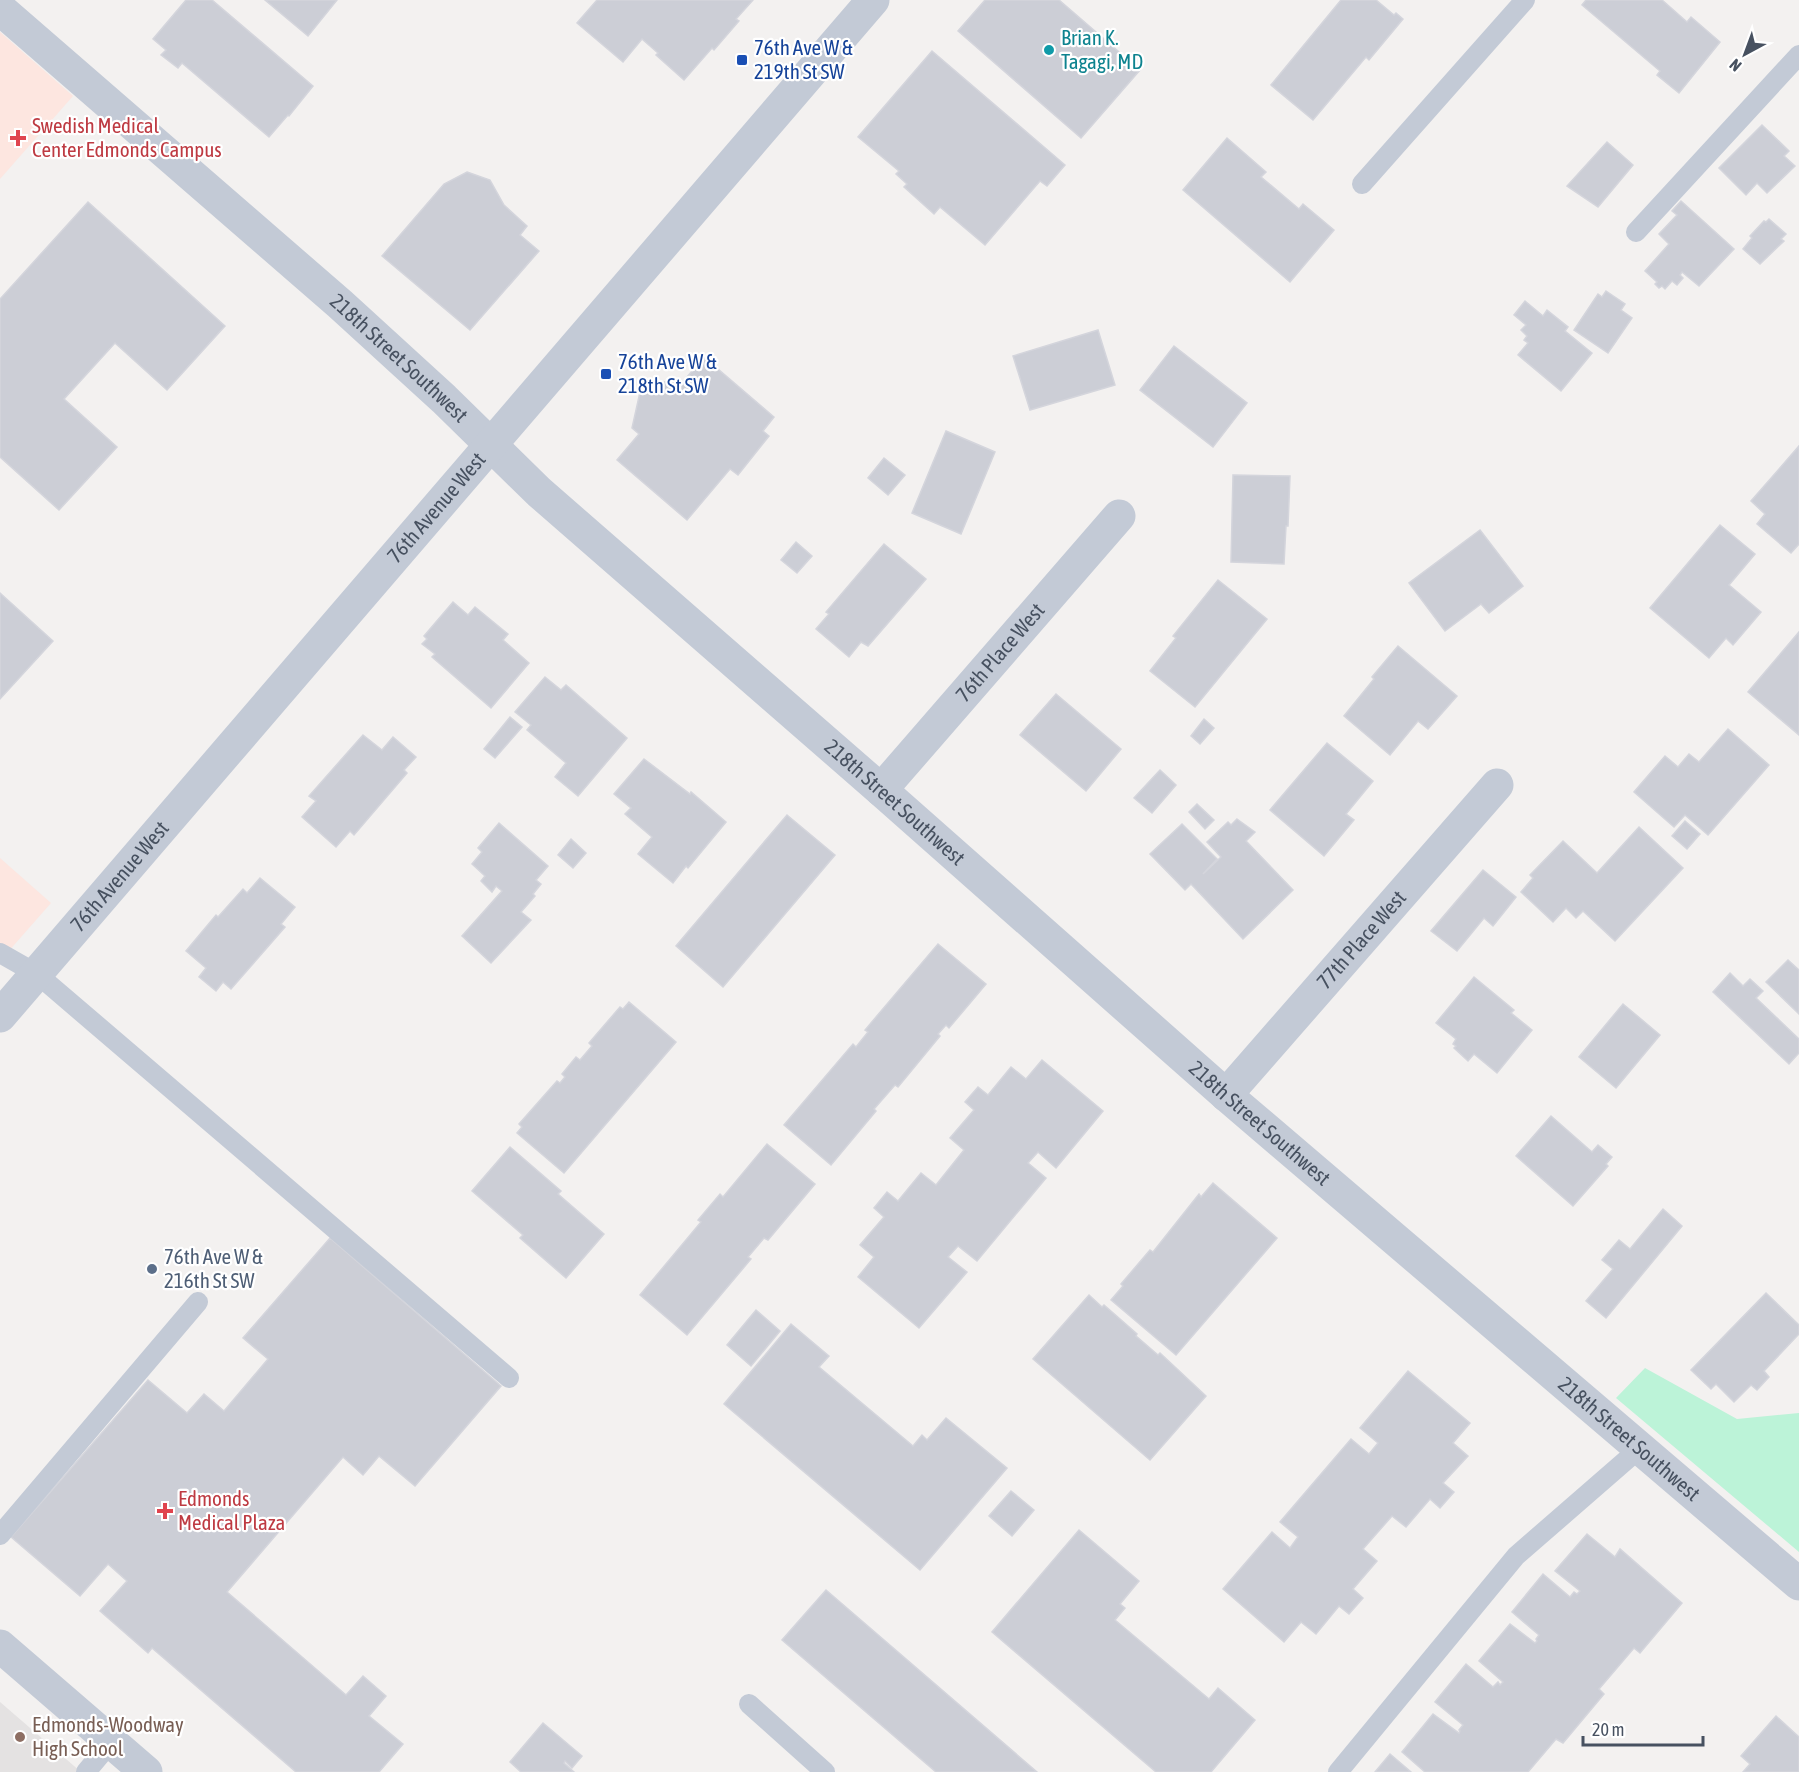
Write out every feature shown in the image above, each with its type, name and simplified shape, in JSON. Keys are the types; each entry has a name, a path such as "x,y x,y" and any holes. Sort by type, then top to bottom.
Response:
{"street":[{"name":"76th Avenue West","path":"0,1016 870,1"},
{"name":"218th Street Southwest","path":"1,12 340,304 444,399 539,492 1226,1095 1799,1584"},
{"name":"76th Place West","path":"881,790 1119,516"},
{"name":"77th Place West","path":"1226,1095 1497,785"},
{"path":"0,1646 146,1772"}],"lane":[{"path":"1362,183 1525,0"},
{"path":"1636,232 1799,55"},
{"path":"0,953 37,974 509,1378"},
{"path":"0,1535 198,1302"},
{"path":"1338,1772 1516,1556 1639,1449"},
{"path":"749,1704 825,1772"},
{"path":"86,1772 111,1742"}],"shaded area":[{"name":"Swedish Medical Center Edmonds Campus","path":"0,32 73,96 0,179"},
{"path":"0,858 51,903 0,961"},
{"name":"Edmonds-Woodway High School","path":"0,1702 81,1772 0,1772"}],"green space":[{"path":"1645,1368 1737,1419 1799,1413 1799,1552 1616,1398"}],"building":[{"path":"186,0 212,0 313,86 269,137 182,63 178,68 161,55 166,50 153,39"},
{"path":"265,0 337,0 308,36"},
{"path":"597,0 753,0 736,19 739,21 714,50 712,48 684,80 642,39 623,62 577,23"},
{"name":"Brian K. Tagagi, MD","path":"985,0 1059,0 1140,70 1081,138 958,31"},
{"path":"1341,0 1376,0 1394,15 1396,13 1403,19 1369,60 1366,57 1313,120 1271,85"},
{"path":"1586,0 1662,0 1687,22 1691,17 1720,42 1679,93 1657,75 1660,71 1582,5"},
{"path":"932,51 1065,165 1047,186 1040,181 985,245 940,207 934,214 904,187 907,184 896,174 899,171 858,137"},
{"path":"1762,125 1789,151 1784,156 1795,166 1767,193 1757,183 1746,195 1719,168"},
{"path":"1227,138 1266,172 1261,177 1299,209 1303,204 1334,230 1290,282 1183,190"},
{"path":"1607,142 1633,165 1598,207 1567,186"},
{"path":"467,172 490,180 504,205 527,226 520,235 539,251 470,330 382,256 444,184"},
{"path":"1681,201 1734,249 1699,286 1682,272 1680,275 1683,278 1677,285 1672,281 1665,289 1662,286 1659,288 1655,284 1657,282 1645,271 1669,244 1659,234 1677,215 1672,211"},
{"path":"88,202 225,326 167,390 115,343 64,399 117,447 59,510 0,457 0,299"},
{"path":"1769,219 1786,234 1781,239 1784,241 1760,264 1743,249 1752,238 1750,236 1764,221"},
{"path":"1606,291 1625,304 1621,310 1632,318 1608,353 1574,330 1598,294 1602,297"},
{"path":"1525,301 1543,316 1547,310 1568,327 1565,331 1592,353 1561,391 1518,355 1528,343 1524,340 1527,336 1521,330 1526,325 1514,315"},
{"path":"1098,330 1115,385 1030,410 1013,356"},
{"path":"1174,346 1247,403 1213,447 1140,390"},
{"path":"704,357 774,417 763,431 769,436 738,475 730,469 687,520 617,460 639,434 632,428 640,392 674,378 681,384"},
{"path":"946,431 995,452 961,534 912,513"},
{"path":"1799,446 1799,544 1791,553 1757,524 1765,514 1751,501"},
{"path":"884,458 905,475 888,495 868,478"},
{"path":"1233,475 1290,476 1284,564 1231,562"},
{"path":"1720,525 1755,554 1729,585 1761,612 1733,645 1726,638 1709,658 1650,608"},
{"path":"1480,530 1523,586 1489,613 1481,604 1445,631 1409,583"},
{"path":"796,542 812,556 797,573 781,560"},
{"path":"884,544 926,579 868,646 861,642 849,657 816,629 829,614 826,612"},
{"path":"1218,580 1267,619 1195,707 1150,671 1176,638 1173,636"},
{"path":"0,593 53,641 0,699"},
{"path":"453,602 468,615 475,607 508,634 503,640 529,663 491,708 432,657 435,654 422,644 427,639 424,636"},
{"path":"1799,632 1799,735 1748,692"},
{"path":"1398,646 1457,696 1428,729 1418,721 1390,755 1344,716"},
{"path":"545,677 561,690 566,685 627,738 578,796 555,777 566,763 527,730 531,725 515,712"},
{"path":"1056,694 1121,749 1086,791 1020,735"},
{"path":"510,717 522,727 495,758 484,749"},
{"path":"1204,719 1214,728 1200,744 1191,736"},
{"path":"1728,729 1769,765 1708,835 1685,815 1674,827 1634,792 1665,756 1678,767 1689,754 1699,762"},
{"path":"363,735 382,750 393,737 416,757 404,770 407,773 354,835 350,831 336,847 302,817 316,801 309,796"},
{"path":"1327,743 1373,781 1346,814 1354,820 1324,856 1270,810"},
{"path":"644,759 690,794 691,792 726,822 673,883 638,854 652,837 625,814 631,808 614,794"},
{"path":"1160,770 1176,785 1152,813 1134,798"},
{"path":"1197,804 1214,820 1205,829 1189,812"},
{"path":"787,815 835,855 723,987 676,946"},
{"path":"1237,819 1255,832 1246,841 1293,890 1243,939 1191,884 1185,890 1150,854 1182,824 1217,859 1203,874 1221,857 1207,842 1228,822 1231,825"},
{"path":"1685,821 1700,834 1687,849 1672,836"},
{"path":"499,823 548,866 536,880 541,884 533,894 535,896 521,912 531,920 491,963 462,936 502,891 496,886 492,892 481,881 485,876 472,864 482,852 478,848"},
{"path":"1639,827 1683,868 1615,941 1583,911 1576,918 1566,908 1553,922 1521,892 1533,878 1530,875 1563,841 1597,873"},
{"path":"571,839 586,853 573,868 558,855"},
{"path":"1483,870 1516,897 1493,926 1484,918 1457,951 1431,931"},
{"path":"260,878 295,907 281,924 285,927 231,989 223,982 216,991 199,977 206,968 186,951 216,915 218,917 243,889 247,893"},
{"path":"938,944 986,984 949,1028 946,1025 938,1034 940,1036 898,1087 895,1085 874,1109 876,1111 831,1165 784,1125 853,1044 856,1047 868,1032 865,1030"},
{"path":"1788,960 1799,970 1799,1014 1766,982"},
{"path":"1730,973 1743,986 1750,979 1763,991 1756,998 1799,1039 1799,1053 1789,1064 1713,992"},
{"path":"1474,977 1514,1010 1511,1013 1532,1030 1497,1073 1474,1054 1468,1061 1454,1048 1456,1046 1453,1044 1456,1039 1436,1023"},
{"path":"629,1002 676,1042 564,1173 517,1133 522,1127 519,1124 557,1081 560,1083 565,1077 562,1074 576,1057 580,1060 592,1046 589,1043 620,1007 623,1009"},
{"path":"1623,1004 1660,1035 1616,1088 1579,1057"},
{"path":"1042,1060 1103,1111 1056,1168 1038,1152 1028,1163 1046,1178 977,1261 958,1246 948,1257 967,1272 919,1328 858,1277 874,1257 860,1245 884,1217 874,1208 887,1192 898,1201 921,1173 936,1185 964,1150 950,1138 974,1110 965,1102 978,1087 988,1095 1011,1067 1026,1079"},
{"path":"1551,1116 1592,1152 1598,1145 1612,1157 1606,1164 1608,1166 1573,1206 1516,1156"},
{"path":"767,1144 815,1184 768,1240 764,1238 748,1257 751,1259 687,1335 640,1295 701,1222 698,1220 720,1194 723,1197"},
{"path":"510,1147 561,1191 558,1194 604,1234 566,1278 520,1238 523,1235 472,1191"},
{"path":"1213,1183 1277,1238 1176,1355 1111,1300 1123,1286 1121,1284 1150,1250 1153,1252 1199,1194 1201,1197"},
{"path":"1663,1209 1682,1226 1606,1318 1586,1301 1613,1269 1602,1260 1619,1240 1630,1249"},
{"name":"Edmonds Medical Plaza","path":"330,1238 501,1386 415,1486 379,1456 363,1475 343,1457 227,1592 346,1695 363,1676 386,1696 369,1716 403,1744 379,1772 296,1772 152,1648 148,1653 100,1611 127,1581 108,1564 80,1596 11,1537 148,1380 187,1413 204,1394 224,1411 268,1359 243,1338"},
{"path":"1766,1293 1799,1325 1799,1334 1764,1371 1769,1377 1757,1390 1751,1385 1734,1402 1716,1384 1711,1389 1691,1370"},
{"path":"1089,1295 1102,1307 1104,1305 1158,1355 1160,1353 1206,1396 1150,1460 1033,1359"},
{"path":"756,1310 780,1331 751,1366 727,1345"},
{"path":"791,1324 829,1356 819,1367 913,1446 922,1435 927,1440 946,1418 1007,1468 920,1570 724,1404"},
{"path":"1408,1371 1470,1423 1453,1443 1468,1456 1443,1483 1454,1492 1440,1508 1430,1499 1406,1527 1392,1516 1363,1549 1377,1561 1353,1589 1363,1598 1349,1614 1339,1606 1316,1634 1301,1622 1284,1642 1223,1589 1272,1532 1290,1548 1298,1537 1280,1522 1351,1439 1369,1454 1378,1443 1360,1428"},
{"path":"1011,1491 1034,1510 1012,1536 989,1516"},
{"path":"1079,1530 1139,1581 1120,1604 1125,1608 1115,1620 1209,1699 1218,1688 1255,1720 1211,1772 1156,1772 992,1632"},
{"path":"1587,1534 1615,1557 1620,1549 1682,1603 1640,1653 1634,1648 1599,1689 1604,1694 1563,1743 1556,1739 1528,1772 1425,1772 1402,1752 1433,1714 1459,1733 1463,1725 1435,1702 1466,1664 1493,1687 1498,1682 1500,1685 1503,1682 1479,1661 1510,1624 1535,1643 1537,1641 1539,1635 1512,1612 1543,1574 1570,1597 1574,1592 1577,1594 1580,1591 1555,1571"},
{"path":"826,1590 1037,1772 936,1772 782,1640"},
{"path":"1776,1716 1799,1737 1799,1772 1743,1772 1750,1764 1741,1756"},
{"path":"543,1723 582,1756 572,1768 565,1761 564,1763 574,1772 521,1772 510,1762"},
{"path":"1390,1754 1411,1772 1375,1772"}],"place":[{"name":"Brian K. Tagagi, MD","path":"1049,50"},
{"name":"76th Ave W & 219th St SW","path":"742,60"},
{"name":"Swedish Medical Center Edmonds Campus","path":"18,138"},
{"name":"76th Ave W & 218th St SW","path":"606,374"},
{"name":"76th Ave W & 216th St SW","path":"152,1269"},
{"name":"Edmonds Medical Plaza","path":"165,1511"},
{"name":"Edmonds-Woodway High School","path":"20,1737"}]}
